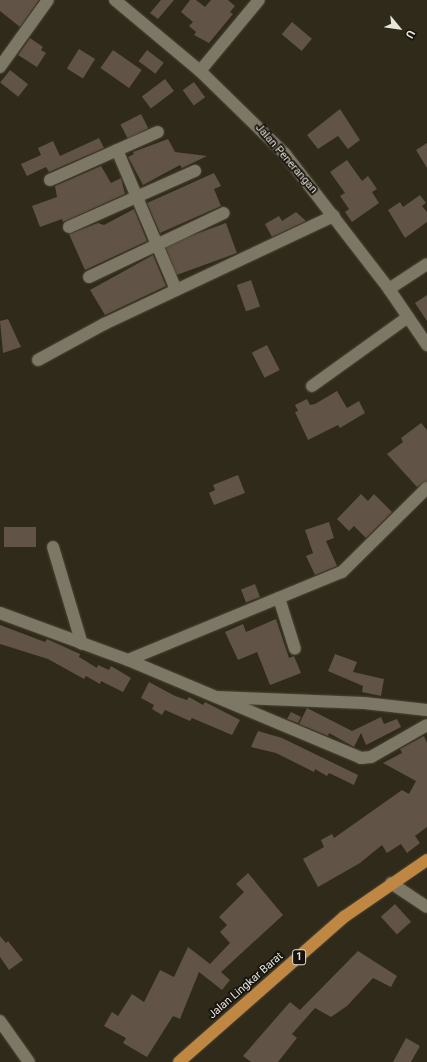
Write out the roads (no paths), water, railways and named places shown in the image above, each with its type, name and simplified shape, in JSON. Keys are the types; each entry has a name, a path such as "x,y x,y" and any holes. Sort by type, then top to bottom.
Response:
{"highway":[{"name":"Jalan Lingkar Barat","path":"179,1062 344,917 391,883 427,860"}],"street":[{"path":"0,67 48,0"},
{"name":"Jalan Penerangan","path":"115,0 200,70 270,138 334,216 389,290 427,345"},
{"path":"200,70 259,0"},
{"path":"50,180 158,132"},
{"path":"117,150 176,290"},
{"path":"69,227 195,171"},
{"path":"89,277 156,243 224,213"},
{"path":"38,360 104,324 334,216"},
{"path":"389,290 427,264"},
{"path":"312,386 408,317"},
{"path":"128,660 342,572 357,561 427,488"},
{"path":"53,547 82,644"},
{"path":"279,598 295,649"},
{"path":"0,614 128,660 363,759 427,725"},
{"path":"216,697 234,695 364,702 427,710"},
{"path":"391,883 427,907"},
{"path":"0,1021 29,1062"}]}
